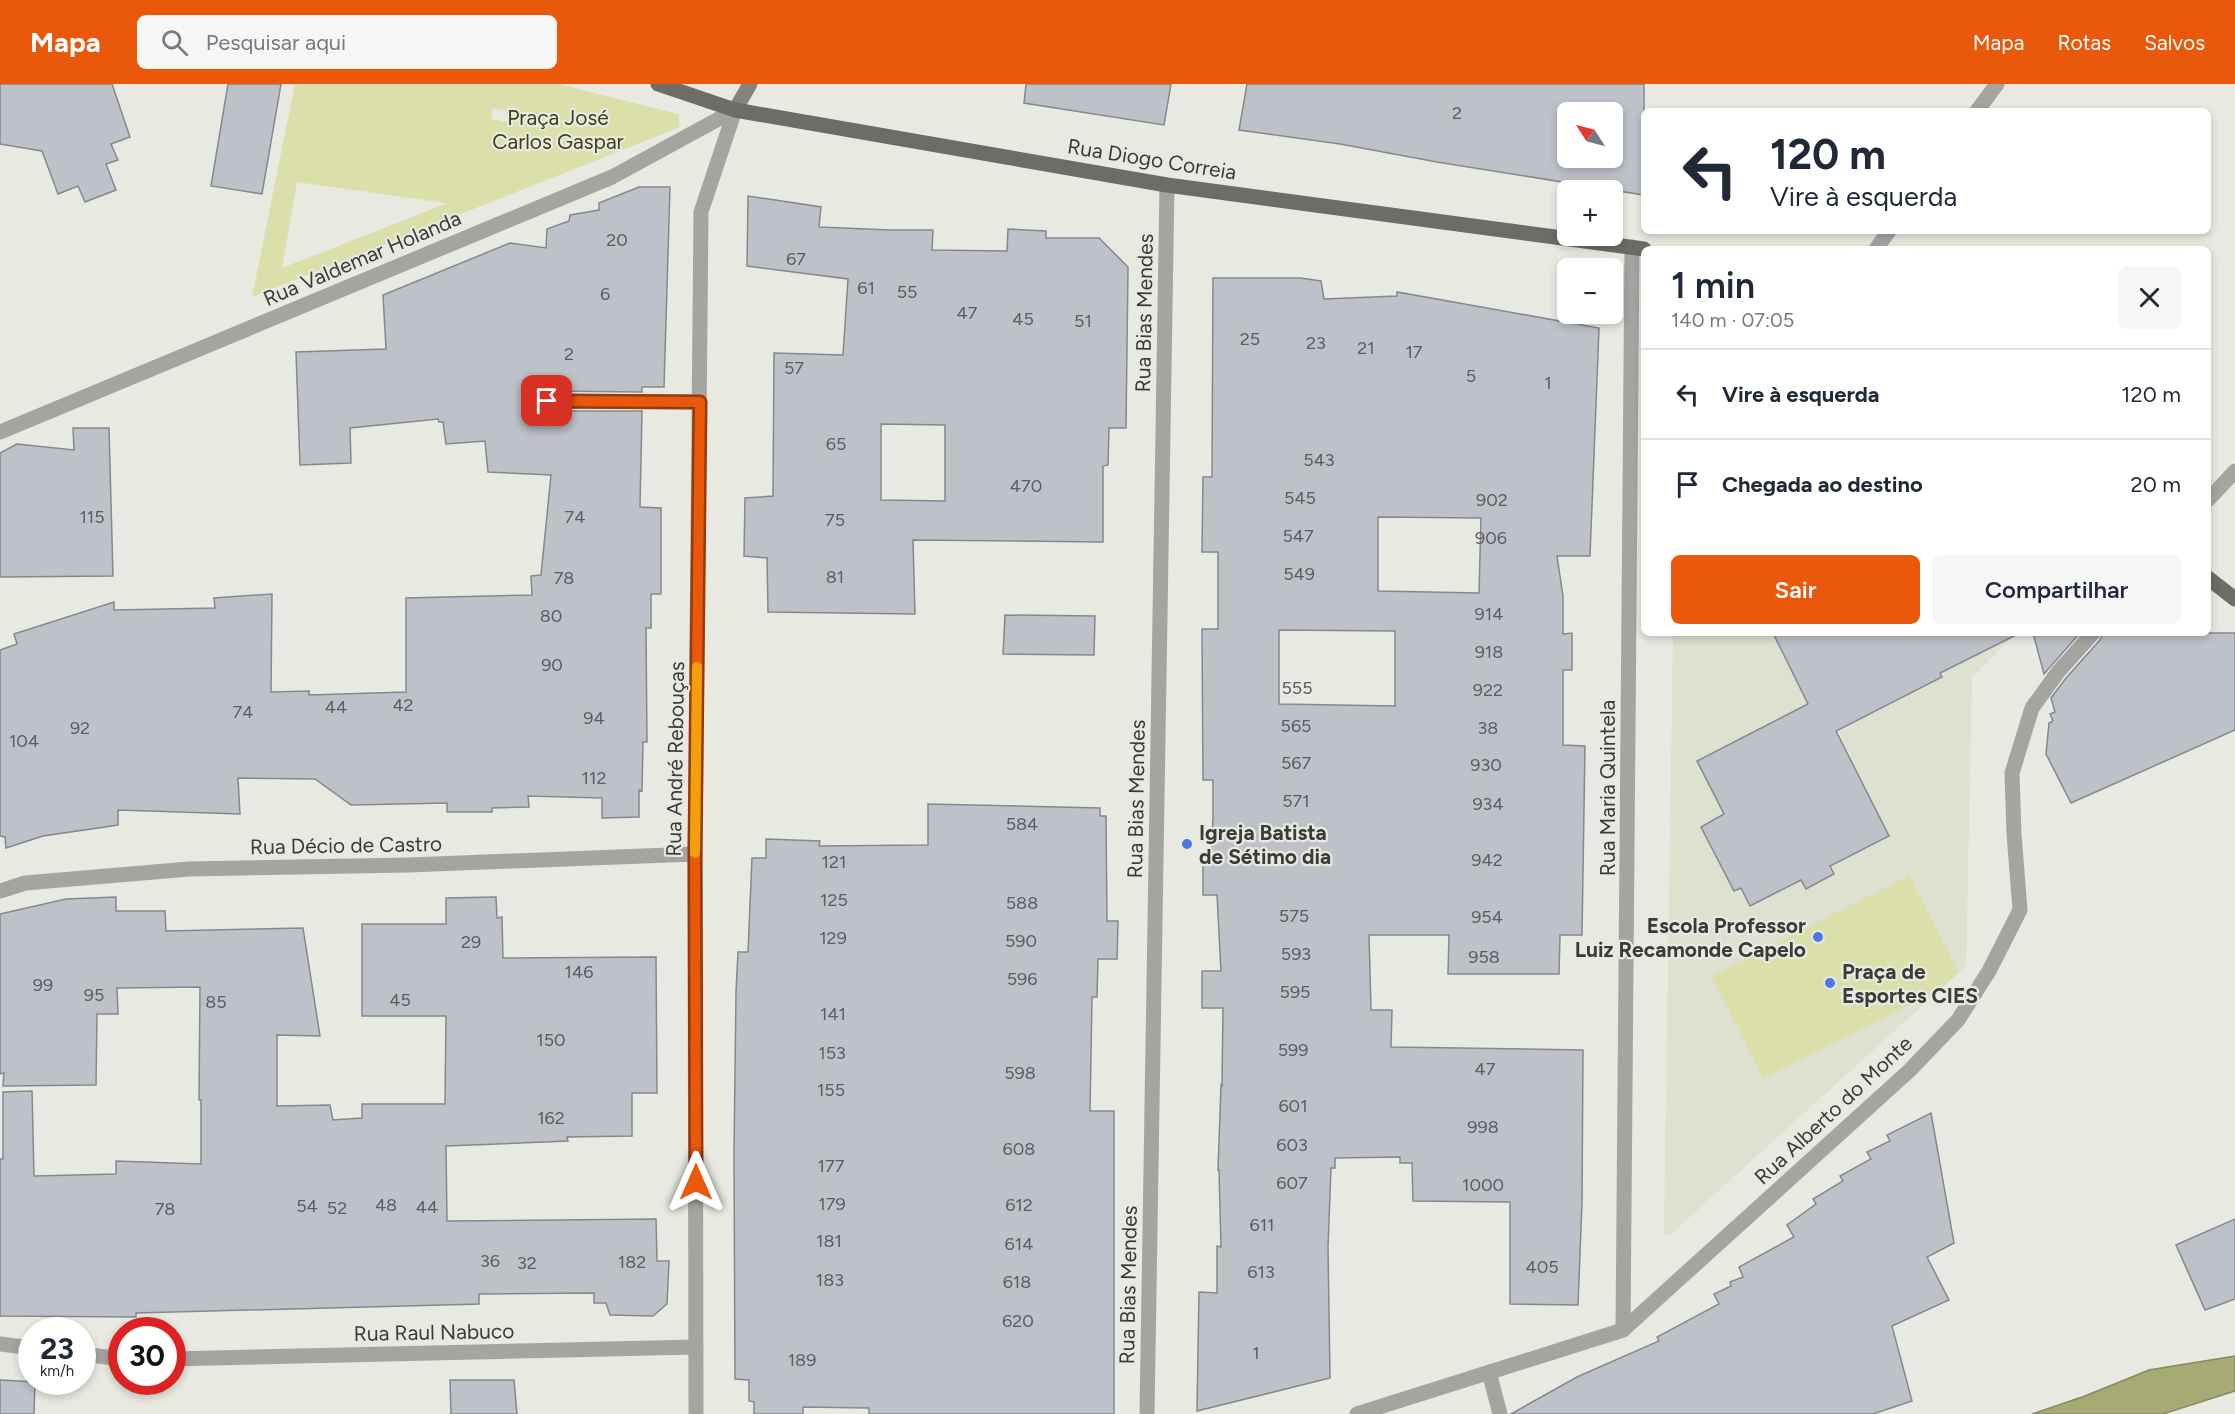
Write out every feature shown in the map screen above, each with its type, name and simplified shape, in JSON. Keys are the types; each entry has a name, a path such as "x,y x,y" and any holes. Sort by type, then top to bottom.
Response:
{"main road":[{"name":"Rua Diogo Correia","path":"658,84 735,110 1167,185 1638,248"},
{"path":"2211,580 2235,599"}],"street":[{"path":"735,110 750,84"},
{"path":"1979,108 1997,84"},
{"name":"Rua André Rebouças","path":"696,1414 695,854 701,212 735,110"},
{"name":"Rua Valdemar Holanda","path":"0,432 612,177 735,110"},
{"name":"Rua Bias Mendes","path":"1147,1414 1167,185"},
{"name":"Rua Maria Quintela","path":"1623,1330 1638,248"},
{"path":"547,401 700,402"},
{"path":"2211,498 2235,471"},
{"name":"Rua Alberto do Monte","path":"1357,1414 1623,1330 1910,1070 1958,1020 1989,971 2020,910 2012,772 2032,708 2058,672 2090,636"},
{"name":"Rua Décio de Castro","path":"0,891 24,883 189,869 409,865 695,854"},
{"path":"0,1344 18,1346"},
{"name":"Rua Raul Nabuco","path":"186,1359 696,1347"},
{"path":"1490,1372 1500,1414"}],"shaded area":[{"name":"Escola Professor Luiz Recamonde Capelo","path":"1673,636 2013,636 1972,677 1966,966 1670,1235 1664,1233"},
{"path":"2235,1356 2235,1391 2163,1414 2032,1414 2085,1396 2149,1370"}],"green space":[{"name":"Praça José Carlos Gaspar","path":"295,84 559,84 678,114 680,127 252,297","holes":["493,108 515,112 513,123 491,119","297,182 445,203 445,204 282,268"]},
{"name":"Praça de Esportes CIES","path":"1909,876 1959,972 1939,990 1763,1079 1711,976"}],"building":[{"path":"0,84 112,84 130,137 111,144 118,160 106,164 116,190 85,202 78,186 58,194 42,151 0,144"},
{"path":"228,84 281,84 262,194 211,186"},
{"path":"1026,84 1171,84 1164,125 1024,103"},
{"path":"1247,84 1644,84 1644,108 1641,108 1641,195 1623,192 1623,180 1557,181 1340,144 1239,130"},
{"path":"639,187 670,187 664,387 642,387 642,392 547,391 542,393 537,400 539,406 547,411 642,411 640,507 661,508 661,594 651,594 651,628 646,628 647,742 643,742 639,817 602,818 602,798 528,796 529,807 492,808 492,812 447,812 447,803 351,805 315,779 238,778 240,814 118,810 118,825 43,836 6,848 5,837 0,836 0,650 17,644 14,634 114,602 114,610 215,608 214,598 272,594 271,692 309,691 309,695 406,692 406,598 532,595 531,576 541,575 551,475 488,472 485,441 446,444 443,422 439,422 438,419 350,428 351,463 300,465 296,352 386,349 383,295 510,243 546,248 547,229 569,221 570,215 599,210 599,203"},
{"path":"748,196 821,207 819,227 933,230 932,250 1007,251 1008,229 1046,231 1046,238 1099,238 1128,267 1126,428 1109,428 1108,465 1103,466 1103,542 913,540 915,614 768,612 767,558 744,556 745,498 773,496 774,353 843,355 848,279 747,266","holes":["881,424 945,425 945,501 881,500"]},
{"path":"1213,278 1300,278 1321,281 1324,299 1397,296 1397,292 1557,321 1557,324 1577,324 1599,328 1590,556 1557,556 1563,596 1563,634 1572,633 1572,670 1563,670 1563,745 1585,746 1582,935 1560,935 1559,974 1448,974 1449,935 1369,935 1371,1010 1392,1010 1391,1047 1583,1050 1582,1203 1578,1305 1510,1304 1510,1202 1413,1201 1412,1163 1400,1163 1400,1157 1335,1158 1335,1168 1331,1168 1328,1247 1330,1378 1197,1411 1199,1292 1217,1293 1217,1246 1221,1247 1218,1170 1223,1008 1202,1008 1202,971 1221,971 1217,895 1203,895 1203,856 1211,857 1213,780 1203,780 1202,629 1218,629 1218,552 1202,552 1203,477 1212,477","holes":["1378,517 1481,518 1479,593 1378,591","1279,630 1395,631 1395,706 1279,704"]},
{"path":"73,428 109,428 113,576 0,577 0,453 17,444 74,450"},
{"path":"1005,615 1095,616 1094,655 1003,654"},
{"path":"2211,633 2235,633 2235,730 2071,803 2046,754 2049,723 2053,721 2050,714 2055,712 2051,698 2102,636 2211,636"},
{"path":"1774,636 2014,636 1940,673 1942,677 1836,731 1889,836 1830,866 1834,874 1806,889 1801,880 1750,906 1741,888 1734,891 1701,827 1724,814 1697,761 1808,704"},
{"path":"2034,636 2077,636 2044,674"},
{"path":"928,804 1100,808 1100,816 1106,816 1107,921 1118,921 1117,959 1098,959 1097,997 1092,997 1090,1111 1114,1111 1114,1414 869,1414 869,1408 803,1407 803,1414 754,1414 754,1402 749,1401 749,1380 735,1379 736,992 738,952 748,952 752,858 766,858 766,839 820,841 819,846 928,845"},
{"path":"116,897 116,911 165,911 166,931 303,928 320,1036 277,1035 277,1106 330,1105 333,1120 362,1118 362,1104 445,1104 446,1016 362,1016 362,924 446,924 446,898 496,897 497,918 502,917 503,958 656,957 657,1093 632,1093 632,1136 567,1137 568,1141 446,1146 447,1221 656,1219 657,1261 669,1261 667,1304 653,1316 610,1315 606,1303 594,1303 594,1293 479,1294 479,1304 136,1313 136,1317 0,1316 0,1159 3,1159 3,1092 32,1091 34,1176 116,1174 116,1161 201,1164 200,987 117,988 118,1014 97,1014 96,1085 3,1086 4,1073 0,1074 0,914 66,899"},
{"path":"1931,1113 1954,1243 1927,1257 1949,1300 1892,1326 1912,1401 1873,1414 1511,1414 1577,1377 1659,1341 1657,1337 1719,1304 1714,1294 1731,1286 1730,1282 1743,1277 1739,1267 1794,1237 1787,1225 1816,1204 1813,1199 1843,1181 1840,1176 1871,1159 1867,1152 1890,1141 1887,1135"},
{"path":"2235,1219 2235,1299 2205,1310 2176,1245"},
{"path":"0,1380 18,1381 18,1395 35,1395 34,1414 0,1414"},
{"path":"450,1380 514,1380 517,1414 451,1414"}],"slow traffic":[{"path":"695,853 697,667"}],"place":[{"name":"Igreja Batista de Sétimo dia","path":"1187,844"},
{"name":"Escola Professor Luiz Recamonde Capelo","path":"1818,937"},
{"name":"Praça de Esportes CIES","path":"1830,983"}],"route":[{"path":"547,401 700,402 695,854 696,1182"}]}
